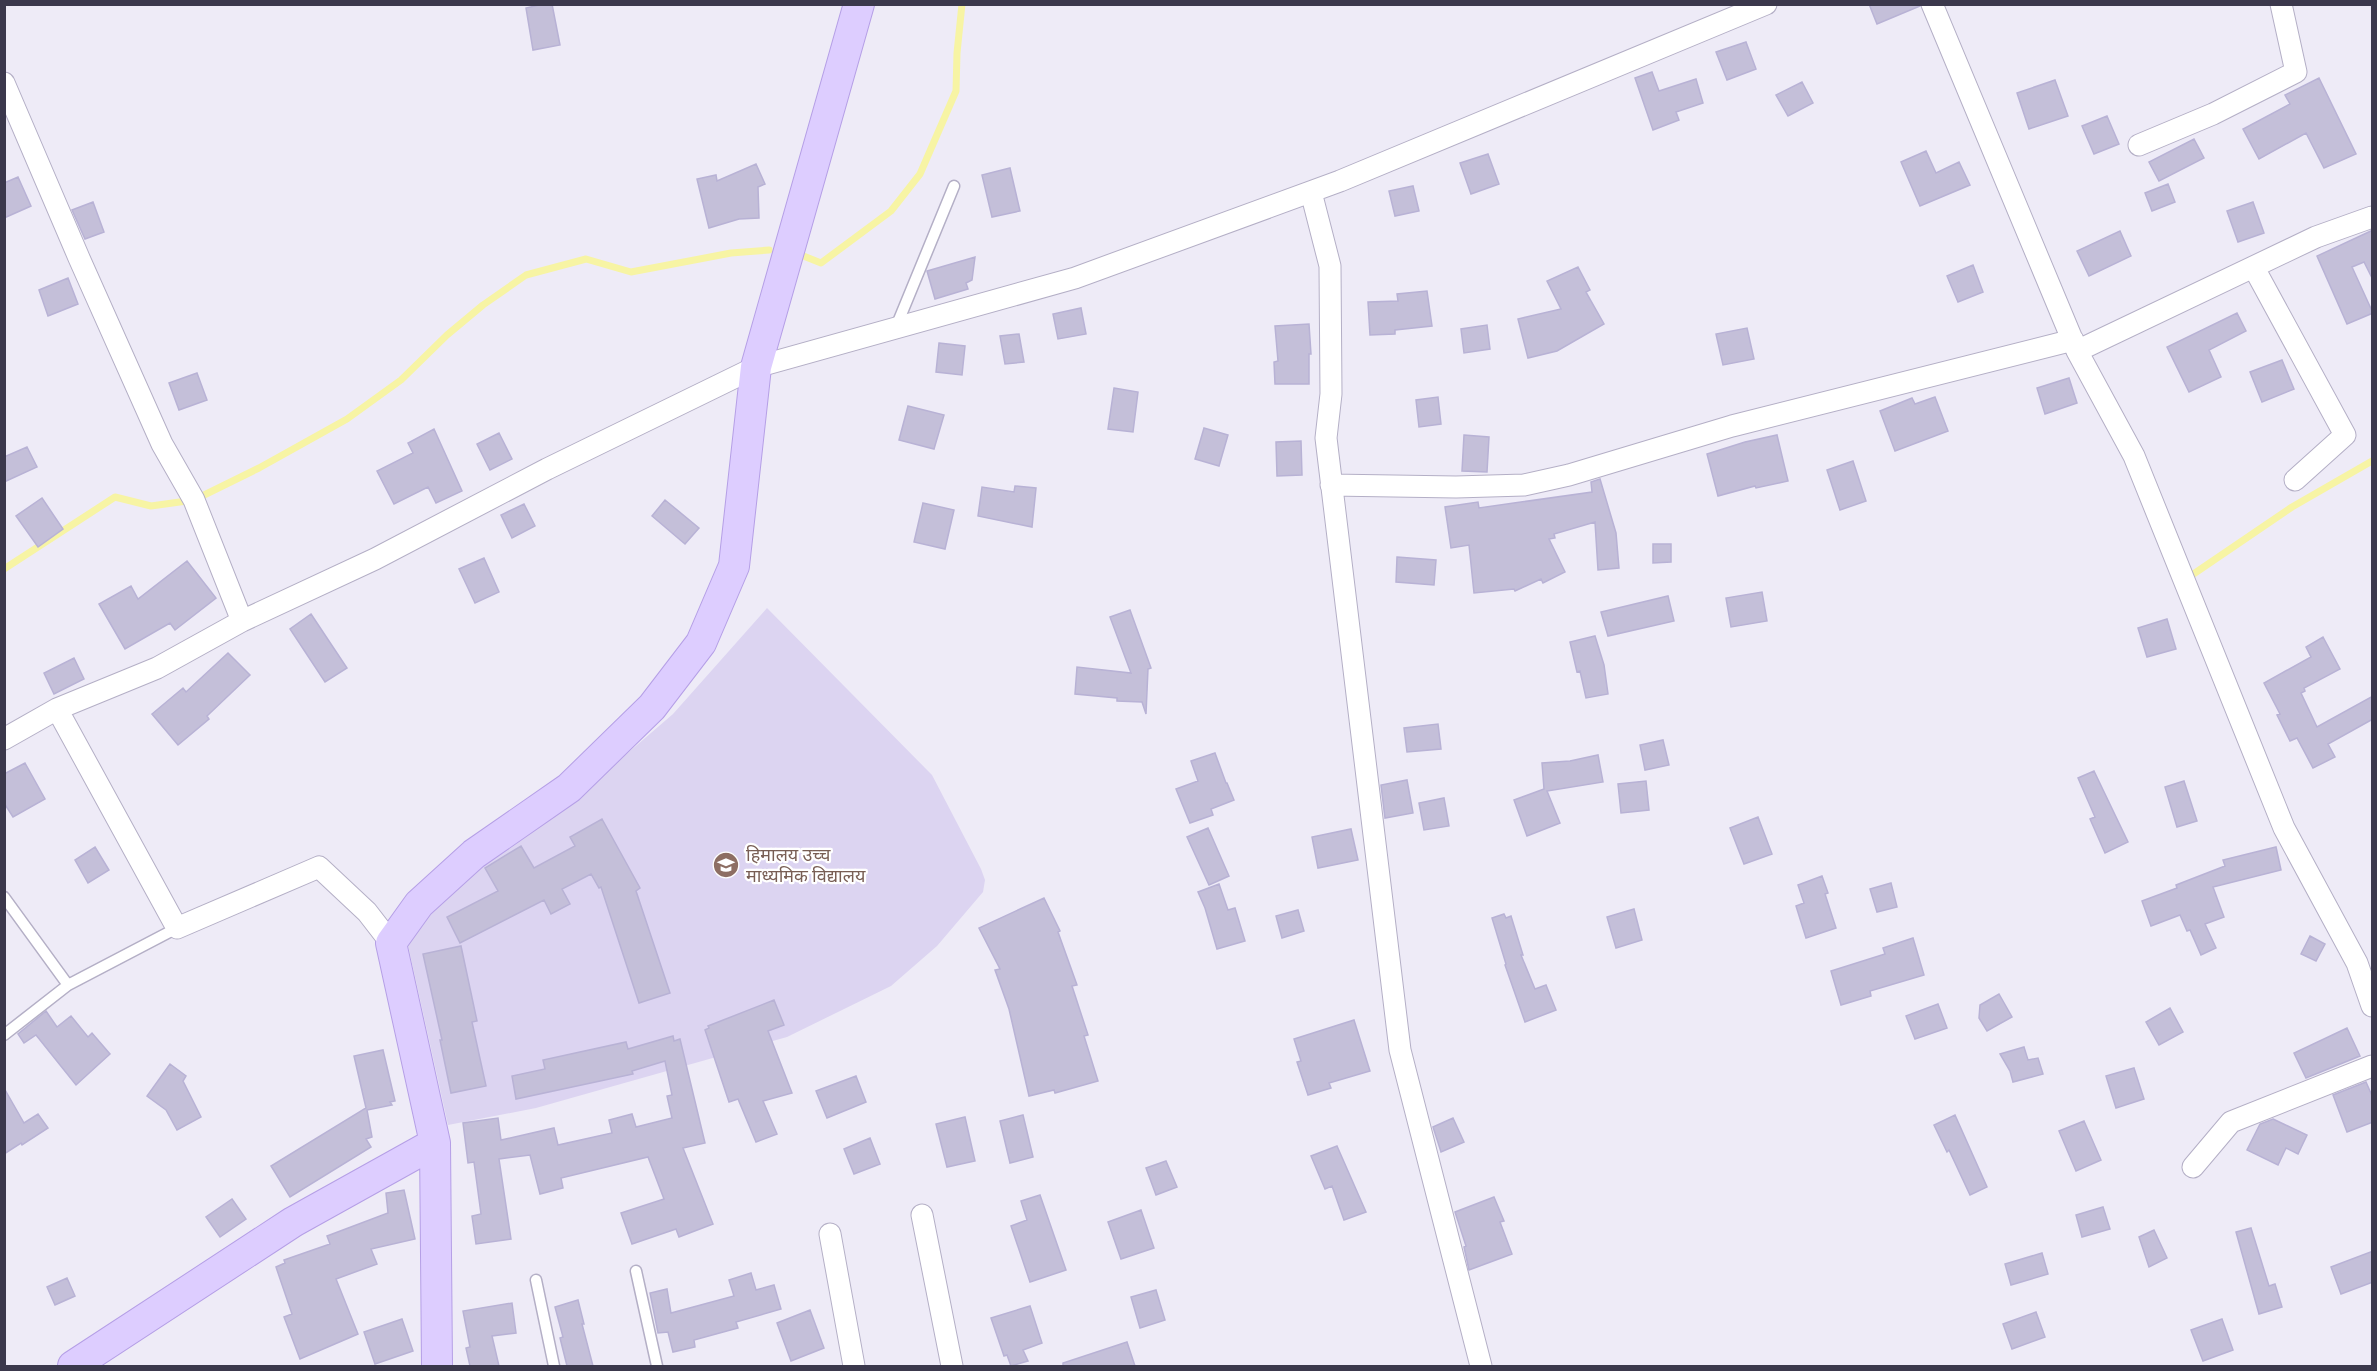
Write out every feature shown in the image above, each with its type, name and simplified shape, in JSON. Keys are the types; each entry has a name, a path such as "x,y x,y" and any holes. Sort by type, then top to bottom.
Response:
{"street":[{"path":"391,943 419,904 474,854 578,780 652,707 701,643 734,566 756,367 859,4"},
{"path":"4,739 57,709 157,668 242,621 375,559 547,469 756,367 1075,278 1311,192 1766,4"},
{"path":"1932,4 2075,346 2134,456 2284,828 2357,963 2373,1006"},
{"path":"2139,146 2212,114 2296,72 2281,4"},
{"path":"4,83 162,444 194,500 242,621"},
{"path":"1311,192 1330,266 1331,394 1326,438 1400,1050 1481,1366"},
{"path":"1331,485 1456,488 1524,485 1569,475 1732,426 2075,346 2254,268 2316,237 2373,217"},
{"path":"2254,268 2345,435 2295,480"},
{"path":"57,709 177,928 319,867 367,912 391,943 435,1143 437,1366"},
{"path":"2193,1167 2231,1122 2373,1066"},
{"path":"73,1366 293,1222 435,1143"},
{"path":"922,1215 952,1366"},
{"path":"830,1234 854,1366"}],"lane":[{"path":"894,330 954,186"},
{"path":"4,897 68,985"},
{"path":"4,1035 68,985 177,928"},
{"path":"636,1271 657,1366"},
{"path":"536,1280 554,1366"}],"shaded area":[{"name":"हिमालय उच्च माध्यमिक विद्यालय","path":"767,608 932,775 981,869 985,880 983,892 937,946 891,986 787,1037 536,1108 448,1125 408,945 429,908 477,862 565,807 673,714"}],"building":[{"path":"552,4 560,45 533,50 526,8"},
{"path":"1869,4 1920,4 1920,6 1877,24"},
{"path":"1746,42 1756,69 1727,80 1716,52"},
{"path":"1652,72 1659,91 1696,79 1703,103 1676,112 1679,120 1653,130 1635,78"},
{"path":"2319,78 2356,154 2324,168 2306,133 2259,159 2243,129 2290,104 2285,95"},
{"path":"2055,80 2068,116 2029,129 2017,93"},
{"path":"1802,82 1813,103 1788,116 1776,95"},
{"path":"2107,116 2119,144 2094,154 2082,126"},
{"path":"2194,139 2204,158 2159,181 2149,162"},
{"path":"1926,151 1936,173 1959,162 1970,185 1920,206 1901,162"},
{"path":"1488,154 1499,184 1471,194 1460,163"},
{"path":"756,164 765,184 758,187 759,218 739,219 709,228 697,179 716,175 717,181"},
{"path":"1010,168 1020,211 992,217 982,175"},
{"path":"18,177 31,206 4,218 4,183"},
{"path":"2168,184 2175,202 2152,211 2145,193"},
{"path":"1413,186 1419,211 1395,216 1389,191"},
{"path":"93,202 104,232 85,239 72,210"},
{"path":"2253,202 2264,233 2238,242 2227,211"},
{"path":"2373,230 2373,280 2364,262 2352,267 2373,313 2347,324 2317,256"},
{"path":"2120,231 2131,256 2089,276 2077,251"},
{"path":"975,257 972,280 966,283 968,289 935,299 927,271"},
{"path":"1973,265 1983,292 1958,302 1947,276"},
{"path":"1578,267 1590,290 1586,292 1604,324 1557,351 1528,358 1518,319 1561,309 1547,281"},
{"path":"68,278 78,304 48,316 39,290"},
{"path":"1427,291 1432,326 1395,330 1395,334 1370,335 1368,302 1398,301 1397,294"},
{"path":"1081,308 1086,334 1058,339 1053,314"},
{"path":"2237,313 2246,331 2209,350 2221,377 2189,392 2167,347"},
{"path":"1309,324 1311,354 1309,354 1309,384 1275,384 1274,362 1278,361 1275,326"},
{"path":"1487,325 1490,349 1464,353 1461,329"},
{"path":"1747,328 1754,359 1723,365 1716,334"},
{"path":"1019,334 1024,362 1005,364 1000,336"},
{"path":"939,343 965,346 962,375 936,372"},
{"path":"2282,360 2294,389 2262,402 2250,372"},
{"path":"197,373 207,400 179,410 169,383"},
{"path":"2069,378 2077,403 2045,414 2037,388"},
{"path":"1114,388 1138,392 1133,432 1108,429"},
{"path":"1438,397 1441,424 1419,427 1416,400"},
{"path":"1935,397 1948,431 1895,451 1880,411 1912,398 1915,404"},
{"path":"908,406 944,415 934,449 899,440"},
{"path":"1204,428 1228,435 1219,466 1195,459"},
{"path":"434,429 462,491 436,503 428,487 394,504 377,471 413,453 408,443"},
{"path":"499,433 512,459 490,470 477,444"},
{"path":"1464,435 1489,437 1487,472 1462,471"},
{"path":"1777,435 1788,481 1756,488 1755,486 1718,496 1707,454"},
{"path":"1301,441 1302,475 1277,476 1276,442"},
{"path":"27,447 37,467 4,482 4,457"},
{"path":"1853,461 1866,501 1840,510 1827,470"},
{"path":"1600,479 1616,533 1619,568 1598,570 1595,522 1554,534 1555,538 1549,539 1565,572 1543,583 1541,579 1515,591 1514,589 1474,593 1469,545 1451,548 1445,507 1478,502 1479,508 1592,492 1591,482"},
{"path":"1015,486 1036,488 1032,527 978,516 982,487 1014,492"},
{"path":"42,498 63,529 38,547 16,516"},
{"path":"665,500 699,528 685,544 652,516"},
{"path":"923,503 954,510 945,549 914,542"},
{"path":"524,504 535,526 512,538 501,515"},
{"path":"1653,544 1671,544 1671,562 1653,563"},
{"path":"1397,557 1436,560 1434,585 1396,582"},
{"path":"484,558 499,592 475,603 459,569"},
{"path":"187,561 216,598 175,630 170,623 125,649 99,604 131,586 138,599"},
{"path":"1762,592 1767,621 1731,627 1726,598"},
{"path":"1668,596 1674,621 1608,636 1601,612"},
{"path":"1130,610 1151,668 1148,669 1146,714 1142,702 1117,701 1117,698 1075,694 1077,667 1131,673 1110,617"},
{"path":"311,614 347,668 325,682 290,629"},
{"path":"2167,619 2176,649 2147,657 2138,628"},
{"path":"1595,636 1604,665 1608,694 1586,698 1570,642"},
{"path":"2323,637 2340,669 2304,688 2305,691 2301,693 2317,727 2373,696 2373,719 2328,744 2335,757 2313,768 2297,738 2290,741 2277,715 2280,714 2264,683 2311,657 2306,647"},
{"path":"228,653 250,675 207,716 209,719 178,745 152,714 183,688 186,692"},
{"path":"74,658 84,679 54,694 44,673"},
{"path":"1438,724 1441,749 1407,752 1404,728"},
{"path":"1663,740 1669,765 1645,770 1640,745"},
{"path":"1215,753 1234,800 1211,809 1213,815 1190,823 1176,789 1198,781 1191,761"},
{"path":"1598,755 1603,782 1547,791 1560,823 1527,836 1514,800 1544,789 1542,763 1570,761"},
{"path":"25,763 45,799 13,817 4,803 4,774"},
{"path":"2094,771 2128,842 2105,853 2090,819 2095,817 2078,778"},
{"path":"1407,780 1413,813 1385,818 1381,785"},
{"path":"1646,781 1649,810 1621,813 1618,784"},
{"path":"2184,781 2197,821 2177,827 2165,787"},
{"path":"1444,798 1449,826 1424,830 1419,803"},
{"path":"1758,817 1772,854 1744,864 1730,828"},
{"path":"602,819 640,888 636,891 670,993 639,1003 601,887 599,888 591,874 562,889 570,904 551,914 544,900 460,943 447,917 498,891 485,868 521,846 534,868 575,846 570,837"},
{"path":"1208,828 1229,876 1209,885 1187,837"},
{"path":"1351,829 1358,860 1318,868 1312,837"},
{"path":"95,847 109,870 88,883 75,860"},
{"path":"2276,847 2281,870 2213,887 2224,917 2205,924 2216,948 2201,955 2190,930 2187,931 2180,915 2151,926 2142,901 2225,866 2223,860"},
{"path":"1822,876 1836,928 1806,938 1796,906 1804,903 1798,885"},
{"path":"1891,883 1897,907 1877,912 1870,889"},
{"path":"1219,884 1228,910 1235,908 1245,941 1217,949 1198,892"},
{"path":"1044,898 1060,931 1058,932 1077,985 1072,986 1088,1035 1084,1036 1098,1081 1055,1093 1054,1090 1029,1096 1009,1009 995,970 1000,969 979,928"},
{"path":"1634,909 1642,940 1616,948 1607,917"},
{"path":"1298,910 1304,931 1282,938 1276,916"},
{"path":"1504,914 1506,918 1511,916 1523,955 1521,955 1535,989 1546,985 1556,1010 1525,1022 1505,965 1492,918"},
{"path":"2310,936 2325,944 2316,961 2301,954"},
{"path":"1913,938 1924,975 1870,991 1871,996 1841,1005 1831,971 1885,954 1883,948"},
{"path":"461,946 477,1021 472,1022 486,1086 451,1093 423,954"},
{"path":"1999,994 2012,1017 1987,1031 1979,1018 1980,1005"},
{"path":"774,1000 784,1025 768,1031 792,1093 763,1101 777,1134 756,1142 738,1099 729,1102 705,1030 709,1028 708,1026"},
{"path":"1938,1004 1947,1028 1915,1039 1906,1016"},
{"path":"2170,1008 2183,1032 2159,1045 2146,1022"},
{"path":"46,1011 57,1027 71,1016 88,1037 92,1033 110,1054 76,1085 36,1035 24,1043 18,1034"},
{"path":"1354,1020 1370,1071 1329,1083 1331,1088 1308,1095 1297,1062 1301,1061 1294,1039"},
{"path":"2347,1028 2360,1056 2306,1078 2294,1053"},
{"path":"673,1036 674,1041 680,1039 705,1143 683,1148 713,1224 679,1237 676,1229 632,1244 621,1213 664,1199 648,1157 561,1178 563,1188 540,1194 530,1155 499,1159 511,1239 476,1244 472,1216 481,1214 474,1162 468,1163 463,1123 498,1118 501,1140 554,1128 558,1145 612,1133 609,1120 632,1114 636,1127 672,1118 667,1096 672,1095 665,1061 632,1071 633,1074 516,1099 512,1076 545,1069 543,1060 626,1042 628,1049"},
{"path":"2024,1047 2028,1060 2038,1058 2043,1074 2013,1082 2010,1071 2000,1054"},
{"path":"383,1050 395,1101 390,1102 392,1105 367,1110 372,1137 366,1139 371,1147 290,1197 271,1166 366,1108 354,1056"},
{"path":"170,1064 186,1076 183,1081 201,1117 177,1130 166,1110 147,1096"},
{"path":"2134,1068 2144,1099 2116,1108 2106,1076"},
{"path":"856,1076 866,1102 827,1118 816,1091"},
{"path":"2366,1082 2373,1098 2373,1122 2347,1132 2333,1095"},
{"path":"4,1088 24,1123 38,1114 48,1128 4,1154"},
{"path":"1023,1115 1033,1157 1010,1163 1000,1121"},
{"path":"1955,1115 1987,1187 1970,1195 1949,1150 1947,1152 1934,1125"},
{"path":"965,1117 975,1161 947,1167 936,1124"},
{"path":"1453,1118 1464,1142 1441,1152 1433,1127"},
{"path":"2273,1119 2307,1135 2298,1154 2286,1148 2278,1165 2247,1150 2260,1124"},
{"path":"2084,1121 2101,1160 2076,1171 2059,1131"},
{"path":"870,1138 880,1164 854,1174 844,1149"},
{"path":"1337,1146 1366,1212 1344,1220 1332,1186 1325,1189 1311,1156"},
{"path":"1166,1161 1177,1187 1156,1195 1146,1168"},
{"path":"404,1190 415,1239 371,1249 377,1264 336,1279 358,1334 300,1359 284,1317 292,1314 276,1267 285,1263 284,1260 330,1244 327,1236 388,1213 386,1193"},
{"path":"1040,1195 1066,1270 1030,1282 1011,1226 1027,1220 1021,1201"},
{"path":"1494,1197 1504,1221 1500,1222 1512,1254 1469,1270 1464,1247 1466,1246 1455,1212"},
{"path":"232,1199 246,1219 220,1237 206,1217"},
{"path":"2103,1207 2110,1229 2082,1237 2076,1215"},
{"path":"1141,1210 1154,1248 1121,1259 1108,1222"},
{"path":"2251,1228 2269,1286 2275,1284 2282,1307 2259,1314 2236,1232"},
{"path":"2154,1230 2167,1258 2149,1267 2139,1237"},
{"path":"2373,1251 2373,1282 2341,1294 2331,1267"},
{"path":"2042,1253 2048,1274 2011,1285 2005,1264"},
{"path":"751,1273 756,1290 774,1285 781,1309 736,1322 738,1328 694,1340 695,1347 673,1352 668,1332 658,1333 650,1293 667,1289 671,1313 734,1296 729,1280"},
{"path":"67,1278 75,1296 55,1305 47,1287"},
{"path":"1156,1290 1165,1320 1140,1328 1131,1297"},
{"path":"578,1300 593,1366 567,1366 560,1338 563,1337 555,1307"},
{"path":"512,1303 516,1333 492,1336 499,1366 470,1366 466,1348 470,1347 463,1311"},
{"path":"1030,1306 1042,1343 1023,1350 1028,1361 1011,1366 1007,1355 1004,1356 991,1318"},
{"path":"810,1310 824,1348 791,1361 777,1323"},
{"path":"2036,1312 2045,1337 2012,1349 2003,1324"},
{"path":"402,1319 413,1351 375,1364 364,1332"},
{"path":"2222,1319 2233,1350 2203,1361 2191,1330"},
{"path":"1127,1342 1135,1366 1063,1366 1063,1363"}],"waterway":[{"path":"801,255 821,263 891,211 920,174 956,91 962,4"},
{"path":"4,569 115,497 151,506 194,500 259,468 347,419 401,380 447,335 483,305 526,275 586,259 631,272 731,253 769,250"},
{"path":"2192,575 2292,507 2372,461"}],"place":[{"name":"हिमालय उच्च माध्यमिक विद्यालय","path":"726,865"}]}
